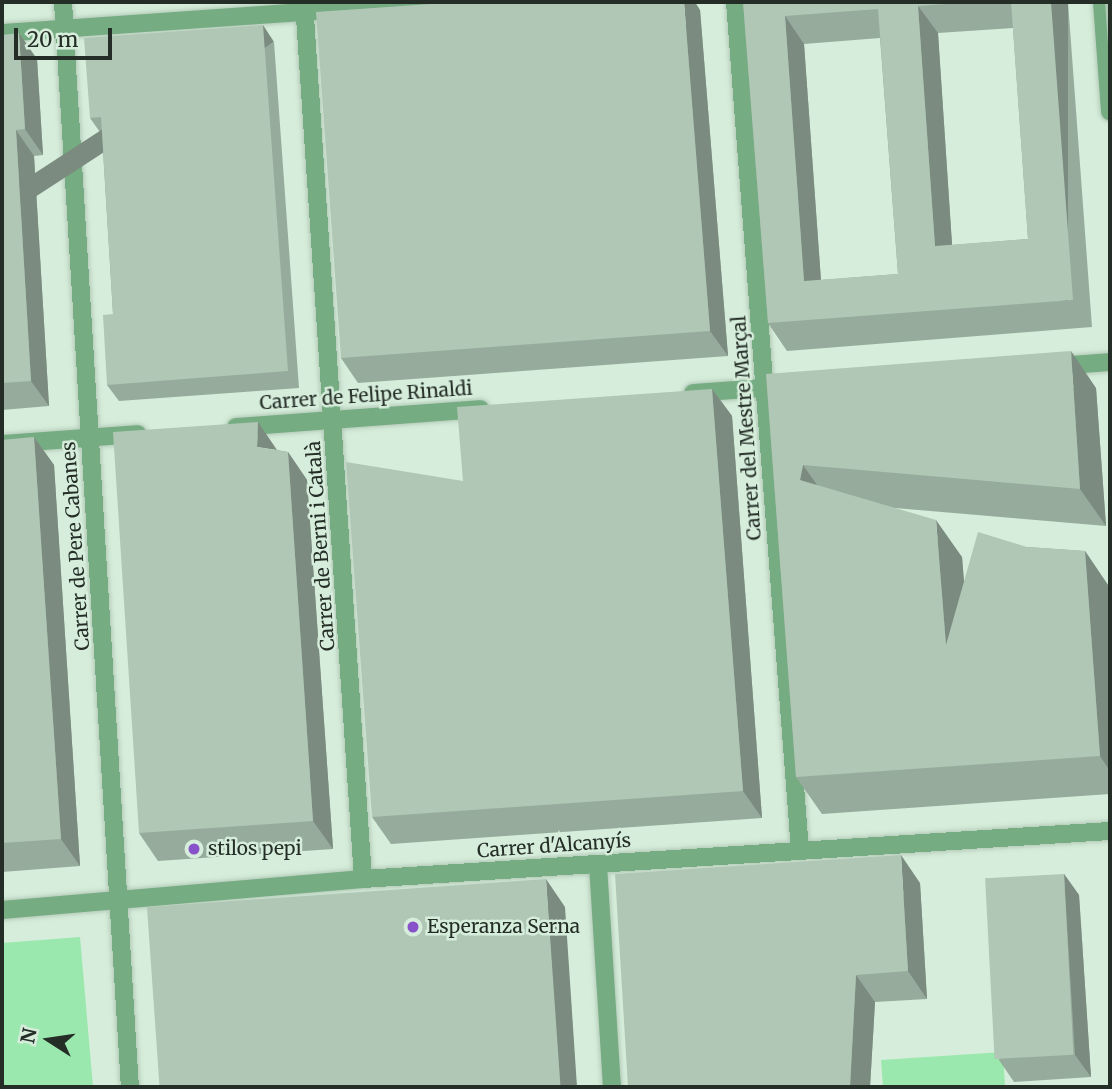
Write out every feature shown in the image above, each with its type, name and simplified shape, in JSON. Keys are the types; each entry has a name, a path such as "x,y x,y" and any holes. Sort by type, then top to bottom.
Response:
{"street":[{"name":"Carrer de Pere Cabanes","path":"63,2 130,1087"},
{"path":"2,33 304,7 448,2"},
{"name":"Carrer del Mestre Marçal","path":"735,2 800,851"},
{"path":"1102,2 1110,112"},
{"name":"Carrer de Berni i Català","path":"304,7 363,879"},
{"path":"1041,367 1110,362"},
{"path":"681,394 806,385"},
{"name":"Carrer de Felipe Rinaldi","path":"212,429 500,407"},
{"path":"2,444 158,433"},
{"name":"Carrer d'Alcanyís","path":"2,910 363,879 1110,831"},
{"path":"598,864 612,1087"}],"green space":[{"path":"80,937 93,1087 2,1087 2,943"},
{"path":"1003,1052 1005,1087 883,1087 881,1060"}],"building":[{"path":"459,2 684,2 710,331 341,358 316,12"},
{"path":"743,2 973,2 918,6 935,246 1028,239 1011,2 1051,2 1073,300 768,323","holes":["878,9 898,274 804,281 785,16"]},
{"path":"1105,2 1110,2 1110,72"},
{"path":"263,25 288,371 107,385 103,315 113,314 101,117 90,118 84,38"},
{"path":"19,33 25,129 16,130 31,381 2,383 2,35"},
{"path":"1071,351 1080,489 803,465 800,480 936,520 946,645 978,532 1027,547 1085,551 1100,756 796,777 766,374"},
{"path":"712,389 743,791 372,817 346,462 463,481 457,407"},
{"path":"258,422 257,447 288,452 313,821 139,833 113,432"},
{"path":"34,437 61,839 2,843 2,440"},
{"path":"901,855 908,971 856,975 850,1087 628,1087 615,874"},
{"path":"1064,874 1073,1055 995,1059 985,878"},
{"path":"546,879 561,1086 160,1087 147,907"}],"place":[{"name":"stilos pepi","path":"194,849"},
{"name":"Esperanza Serna","path":"413,927"}]}
